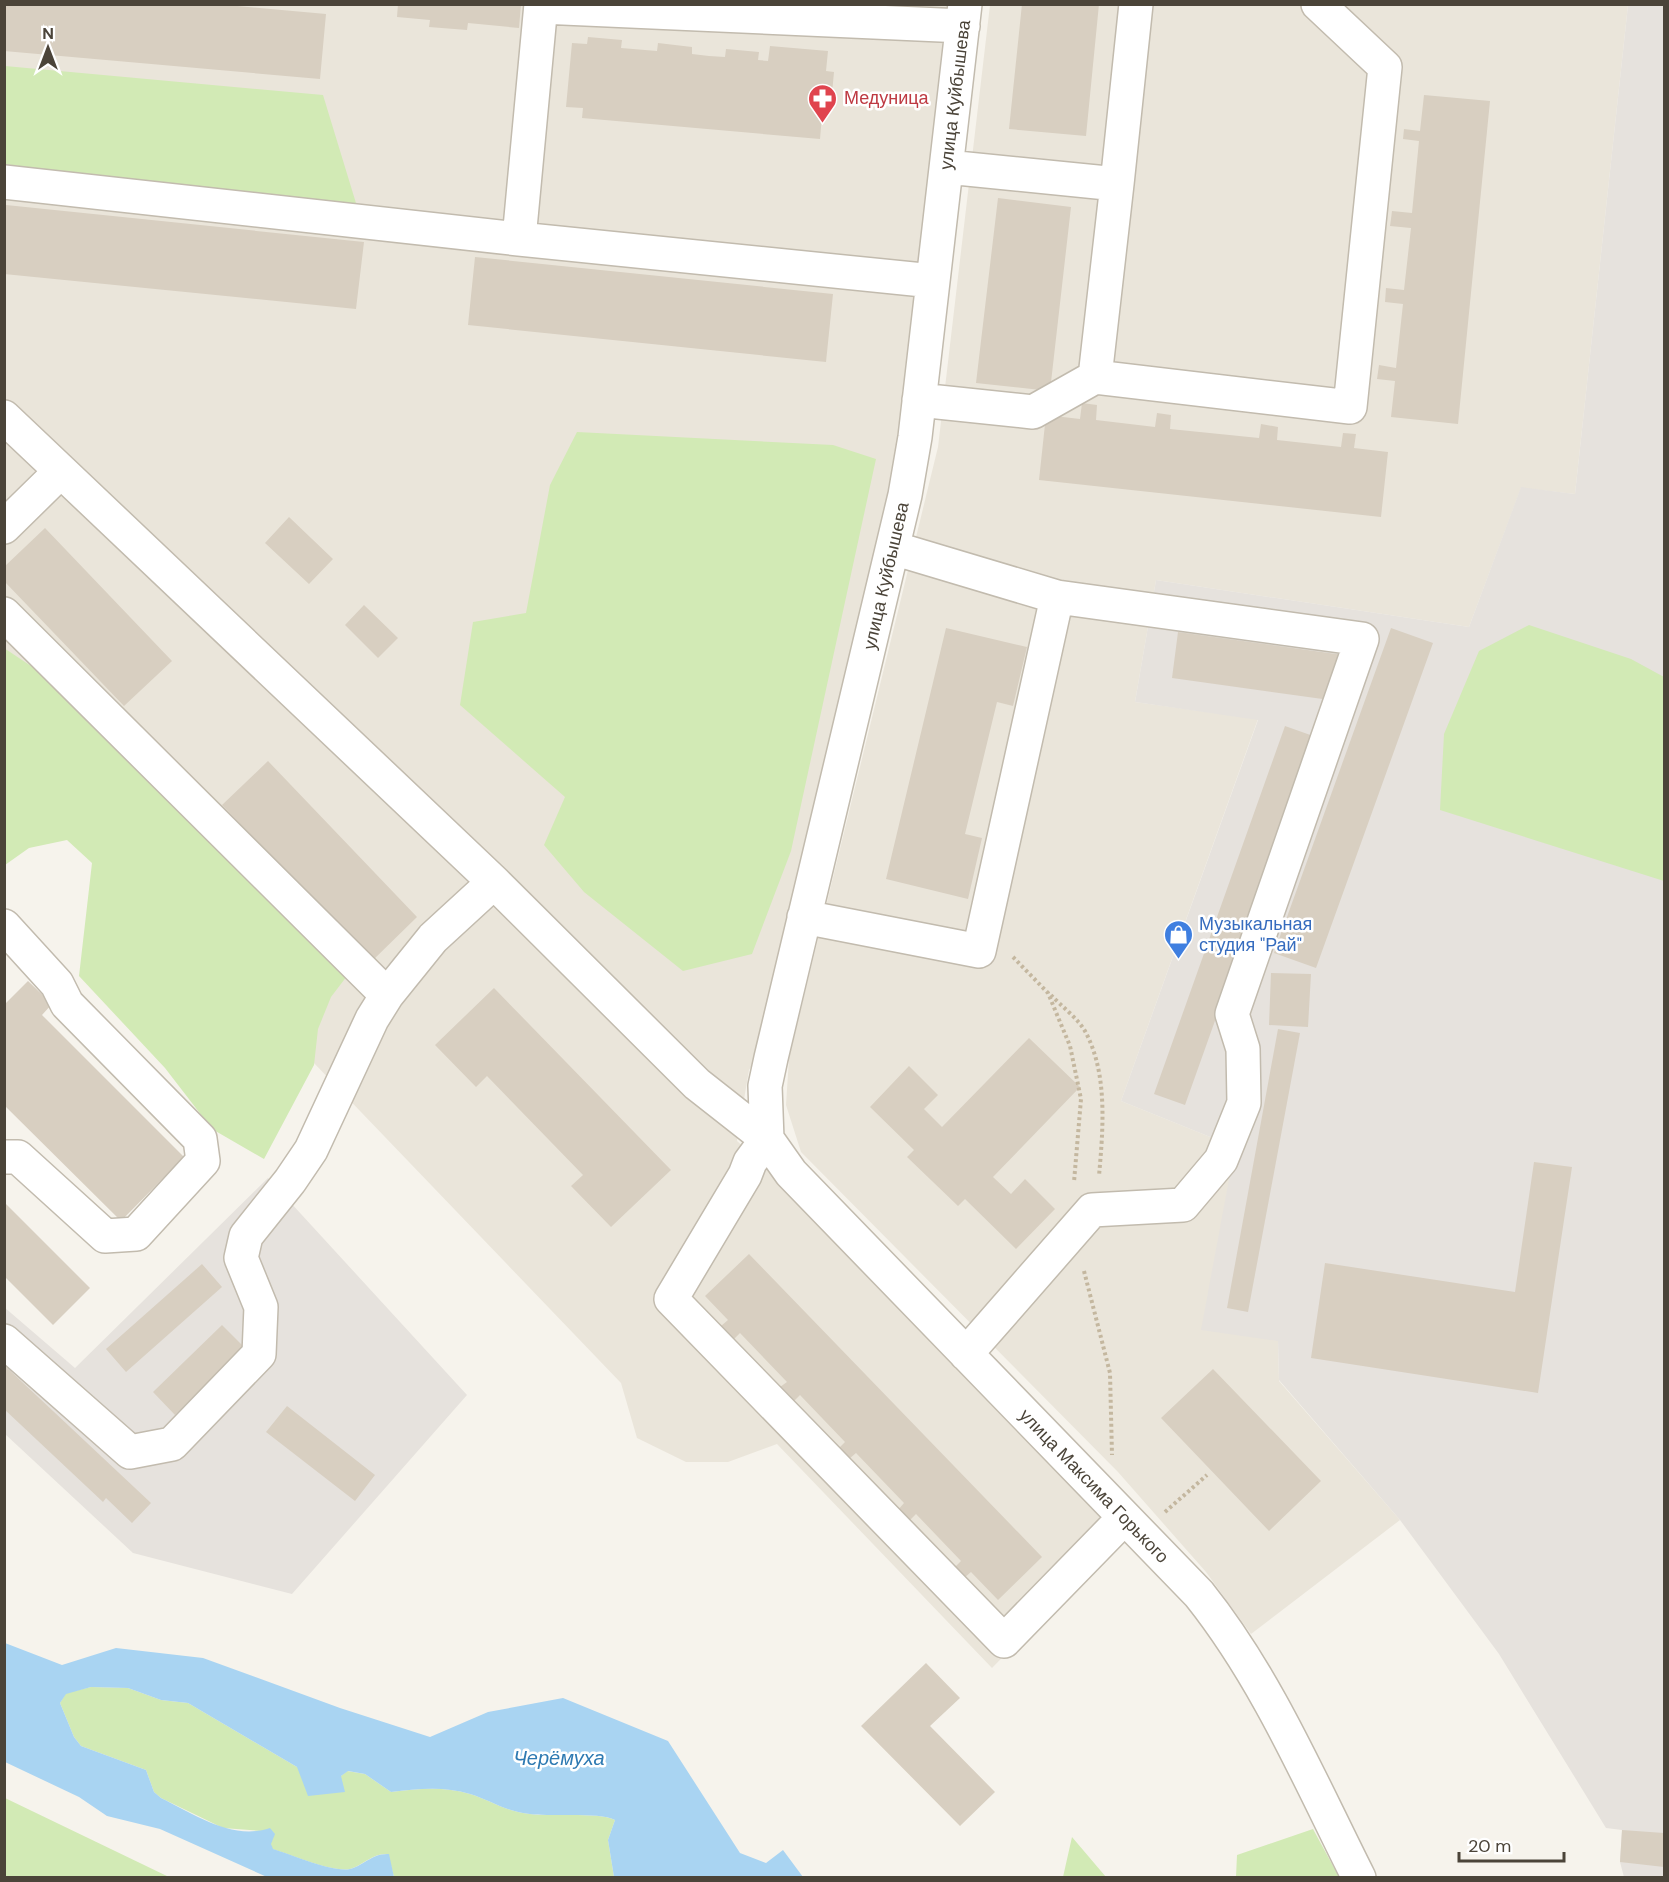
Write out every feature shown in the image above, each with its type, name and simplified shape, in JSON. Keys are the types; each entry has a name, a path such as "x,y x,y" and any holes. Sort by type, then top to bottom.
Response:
{"street":[{"path":"1095,376 1136,4"},
{"path":"919,400 1033,412 1095,376 1350,407 1384,67 1318,4"},
{"path":"519,239 541,6 964,15"},
{"name":"улица Куйбышева","path":"766,1139 765,1086 905,495 919,400 964,15"},
{"path":"946,167 1117,184"},
{"path":"4,182 519,239 933,281"},
{"name":"улица Максима Горького","path":"4,417 494,882 698,1084 766,1139 791,1173 1199,1594 1246,1659 1359,1878"},
{"path":"4,527 62,471"},
{"path":"893,548 1057,597 1362,639 1232,1014 1243,1049 1244,1103 1221,1160 1183,1205 1092,1210 966,1354"},
{"path":"804,917 979,951 1057,597"},
{"path":"4,614 387,995"},
{"path":"4,1341 130,1452 172,1443 259,1354 261,1307 241,1258 246,1236 290,1181 310,1150 372,1019 387,995 433,938 494,882"},
{"path":"4,926 57,984 67,1004 200,1139 203,1161 136,1234 105,1236 18,1157 4,1156"},
{"path":"766,1139 750,1162 746,1175 671,1299 1004,1641 1132,1526"}],"path":[{"path":"1048,993 1086,1032 1099,1074 1103,1134 1099,1182 1092,1210"},
{"path":"1132,1526 1207,1475"}],"shaded area":[{"path":"5,5 948,5 897,439 885,506 758,1056 749,1070 737,1141 782,1181 1122,1535 992,1668 777,1444 728,1462 686,1462 637,1438 621,1383 5,741"},
{"path":"990,5 1628,5 1575,494 1521,488 1469,627 1156,580 1135,702 1258,719 1121,1101 1235,1147 1278,1341 1279,1381 1400,1520 1251,1634 1206,1572 1118,1472 801,1152 786,1105 789,1058 938,447"},
{"path":"1628,5 1664,5 1664,1877 1624,1877 1620,1862 1622,1830 1606,1828 1499,1654 1400,1520 1279,1380 1278,1341 1201,1330 1235,1147 1121,1101 1258,720 1135,702 1156,580 1469,627 1521,487 1575,494"},
{"path":"268,1178 467,1395 292,1594 133,1553 5,1434 4,1307 75,1368"}],"green space":[{"path":"5,66 323,95 359,213 5,164"},
{"path":"577,432 833,445 876,459 791,851 752,954 683,971 584,892 544,845 565,797 460,705 473,622 526,613 550,485"},
{"path":"1529,625 1631,659 1664,677 1664,881 1440,810 1444,734 1479,651"},
{"path":"4,648 49,678 347,976 331,997 318,1029 314,1065 264,1159 212,1129 165,1068 79,976 92,863 67,840 29,848 5,865"},
{"path":"91,1687 128,1688 161,1700 188,1703 297,1767 341,1776 347,1771 365,1774 391,1792 421,1789 450,1790 470,1794 523,1813 607,1817 615,1820 608,1840 614,1877 394,1877 388,1854 377,1855 355,1867 343,1869 323,1866 272,1849 262,1831 223,1828 161,1798 154,1792 146,1770 81,1746 74,1737 60,1703 66,1693"},
{"path":"5,1798 169,1877 5,1877"},
{"path":"1313,1829 1339,1877 1236,1877 1237,1855"},
{"path":"1072,1837 1106,1877 1063,1877"}],"water":[{"name":"Черёмуха","path":"5,1643 62,1665 116,1648 203,1658 340,1708 430,1737 488,1712 563,1698 668,1741 740,1853 766,1863 783,1850 803,1877 614,1877 608,1840 615,1820 607,1817 523,1813 470,1794 450,1790 421,1789 391,1792 365,1774 348,1771 341,1776 345,1792 308,1796 297,1767 188,1703 161,1700 128,1688 91,1687 66,1694 60,1703 74,1737 81,1746 146,1770 154,1792 161,1798 200,1818 228,1828 256,1831 270,1828 275,1834 271,1844 273,1849 323,1866 350,1869 378,1855 389,1854 394,1877 267,1877 160,1829 107,1816 79,1797 5,1762"}],"building":[{"path":"4,4 216,4 326,14 320,79 4,51"},
{"path":"398,4 521,4 519,28 468,23 467,30 429,27 430,20 397,17"},
{"path":"1022,4 1099,4 1086,136 1009,129"},
{"path":"588,37 622,40 621,48 657,51 658,43 692,47 692,54 709,56 725,57 726,49 759,52 758,60 768,61 770,46 828,51 826,71 834,72 831,104 823,103 820,139 582,118 583,108 566,107 572,43 587,44"},
{"path":"1424,95 1490,101 1458,424 1391,417 1395,381 1377,379 1379,365 1396,368 1403,304 1385,302 1386,288 1404,290 1411,228 1390,226 1392,211 1412,213 1419,141 1403,139 1404,129 1420,131"},
{"path":"998,198 1071,207 1050,391 976,383"},
{"path":"6,205 364,242 356,309 4,274"},
{"path":"475,257 833,294 826,362 468,325"},
{"path":"1082,403 1097,405 1096,420 1155,427 1157,413 1171,415 1170,429 1259,438 1261,424 1278,427 1277,440 1341,447 1343,433 1356,434 1354,448 1388,452 1381,517 1039,480 1046,415 1080,419"},
{"path":"289,517 333,559 309,584 265,543"},
{"path":"45,528 172,661 124,706 4,581 4,567"},
{"path":"364,605 398,638 378,658 345,625"},
{"path":"946,628 1027,647 1013,706 997,702 965,834 982,838 968,899 886,879"},
{"path":"1391,628 1433,643 1316,968 1274,953"},
{"path":"1178,632 1343,655 1337,701 1172,678"},
{"path":"1285,726 1316,737 1185,1105 1154,1094"},
{"path":"268,761 417,917 372,961 222,805"},
{"path":"1271,973 1311,974 1308,1027 1269,1025"},
{"path":"28,981 52,1004 42,1015 184,1157 121,1221 4,1105 4,1005"},
{"path":"494,988 671,1170 611,1227 571,1186 583,1175 487,1076 476,1087 435,1045"},
{"path":"1278,1029 1300,1033 1248,1312 1227,1308"},
{"path":"1029,1038 1080,1087 993,1177 1011,1194 1025,1179 1055,1209 1016,1249 965,1199 958,1206 907,1157 914,1150 870,1107 909,1066 938,1095 924,1109 942,1127"},
{"path":"1534,1162 1572,1167 1538,1393 1311,1358 1325,1263 1515,1292"},
{"path":"4,1202 90,1288 53,1325 4,1276"},
{"path":"749,1254 1042,1557 998,1600 971,1572 964,1578 955,1567 961,1561 916,1514 909,1521 898,1510 904,1503 856,1453 849,1459 839,1448 845,1442 800,1395 794,1401 780,1387 787,1382 740,1333 734,1339 721,1326 728,1320 705,1296"},
{"path":"202,1264 222,1287 126,1372 106,1349"},
{"path":"222,1325 244,1347 175,1415 153,1392"},
{"path":"4,1365 151,1503 132,1523 106,1498 103,1502 4,1409"},
{"path":"1213,1369 1321,1481 1269,1531 1161,1418"},
{"path":"287,1406 375,1475 355,1501 266,1432"},
{"path":"926,1663 960,1698 930,1726 995,1792 960,1826 861,1726"},
{"path":"1622,1830 1664,1833 1664,1867 1620,1862"}],"place":[{"name":"Медуница","path":"823,124"},
{"name":"Музыкальная студия \"Рай\"","path":"1178,960"}]}
